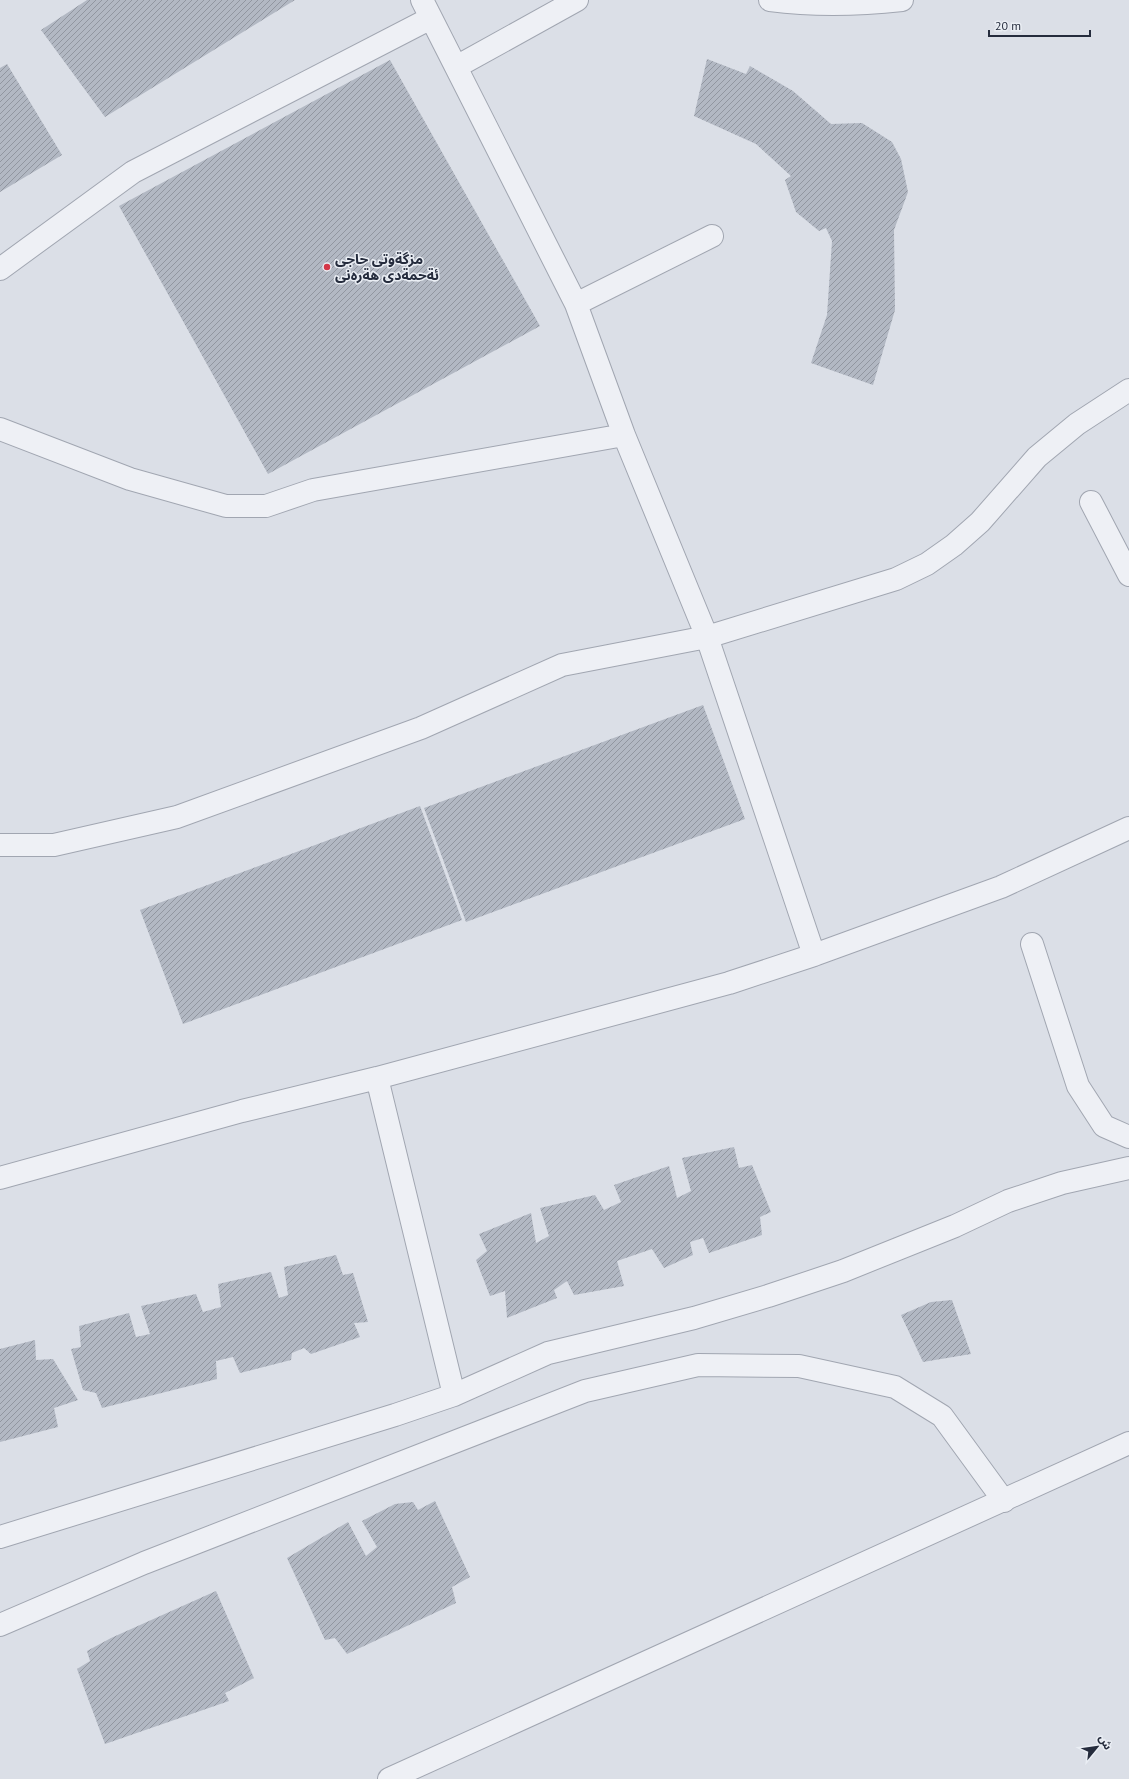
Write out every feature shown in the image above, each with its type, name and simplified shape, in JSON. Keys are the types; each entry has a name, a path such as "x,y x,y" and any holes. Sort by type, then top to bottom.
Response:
{"street":[{"path":"456,67 577,0"},
{"path":"770,0 806,5 861,4 902,0"},
{"path":"0,269 133,172 426,9 576,304 624,435 707,637 814,955"},
{"path":"576,304 712,236"},
{"path":"0,845 54,845 177,817 421,728 562,665 707,637 864,591 896,579 927,564 954,545 980,522 1037,457 1077,424 1129,390"},
{"path":"0,429 130,479 226,506 266,506 313,490 624,435"},
{"path":"1091,502 1129,575"},
{"path":"0,1178 242,1111 377,1078 730,983 814,955 1001,887 1129,828"},
{"path":"1032,944 1078,1086 1104,1126 1129,1137"},
{"path":"377,1078 454,1395"},
{"path":"0,1537 380,1420 454,1395 548,1353 694,1318 768,1296 843,1271 955,1226 1008,1201 1062,1183 1129,1168"},
{"path":"0,1625 144,1563 585,1391 698,1365 799,1366 895,1388 942,1416 1004,1501"},
{"path":"389,1779 1129,1443"}],"building":[{"path":"87,0 295,0 105,117 41,30"},
{"path":"707,59 746,74 750,66 793,91 831,124 862,123 892,142 901,159 908,192 894,230 895,310 873,385 811,363 827,315 832,241 826,228 819,231 796,212 785,180 791,176 756,144 694,116"},
{"path":"390,60 540,326 268,474 119,206"},
{"path":"7,64 62,155 0,192 0,68"},
{"path":"703,705 745,819 466,922 424,808"},
{"path":"420,806 462,920 183,1024 140,910"},
{"path":"734,1147 739,1168 752,1165 771,1212 760,1217 762,1235 709,1253 703,1238 690,1242 693,1255 664,1268 652,1249 617,1261 624,1286 574,1295 567,1281 554,1290 557,1298 507,1318 505,1291 490,1296 476,1260 487,1251 479,1234 531,1213 536,1243 549,1236 540,1208 595,1195 604,1210 621,1202 614,1185 669,1166 677,1198 691,1191 682,1158"},
{"path":"336,1255 343,1275 353,1273 368,1322 354,1323 360,1337 311,1354 304,1348 292,1353 291,1360 240,1373 233,1357 216,1361 217,1379 102,1408 96,1393 83,1390 71,1349 81,1347 79,1326 129,1313 136,1337 150,1334 141,1306 196,1294 203,1312 221,1307 218,1284 271,1272 279,1298 288,1295 284,1267"},
{"path":"952,1300 971,1354 923,1362 901,1315 931,1302"},
{"path":"35,1340 36,1360 53,1359 78,1400 54,1408 58,1427 0,1442 0,1349"},
{"path":"435,1501 470,1577 452,1587 456,1603 347,1654 335,1638 325,1640 287,1558 348,1522 366,1556 377,1547 362,1521 395,1504 413,1502 418,1510"},
{"path":"216,1591 254,1678 225,1693 229,1701 105,1744 77,1669 90,1661 87,1651 111,1638"}],"place":[{"name":"مزگةوتی حاجی ئةحمةدی هةرەنی","path":"327,267"}]}
